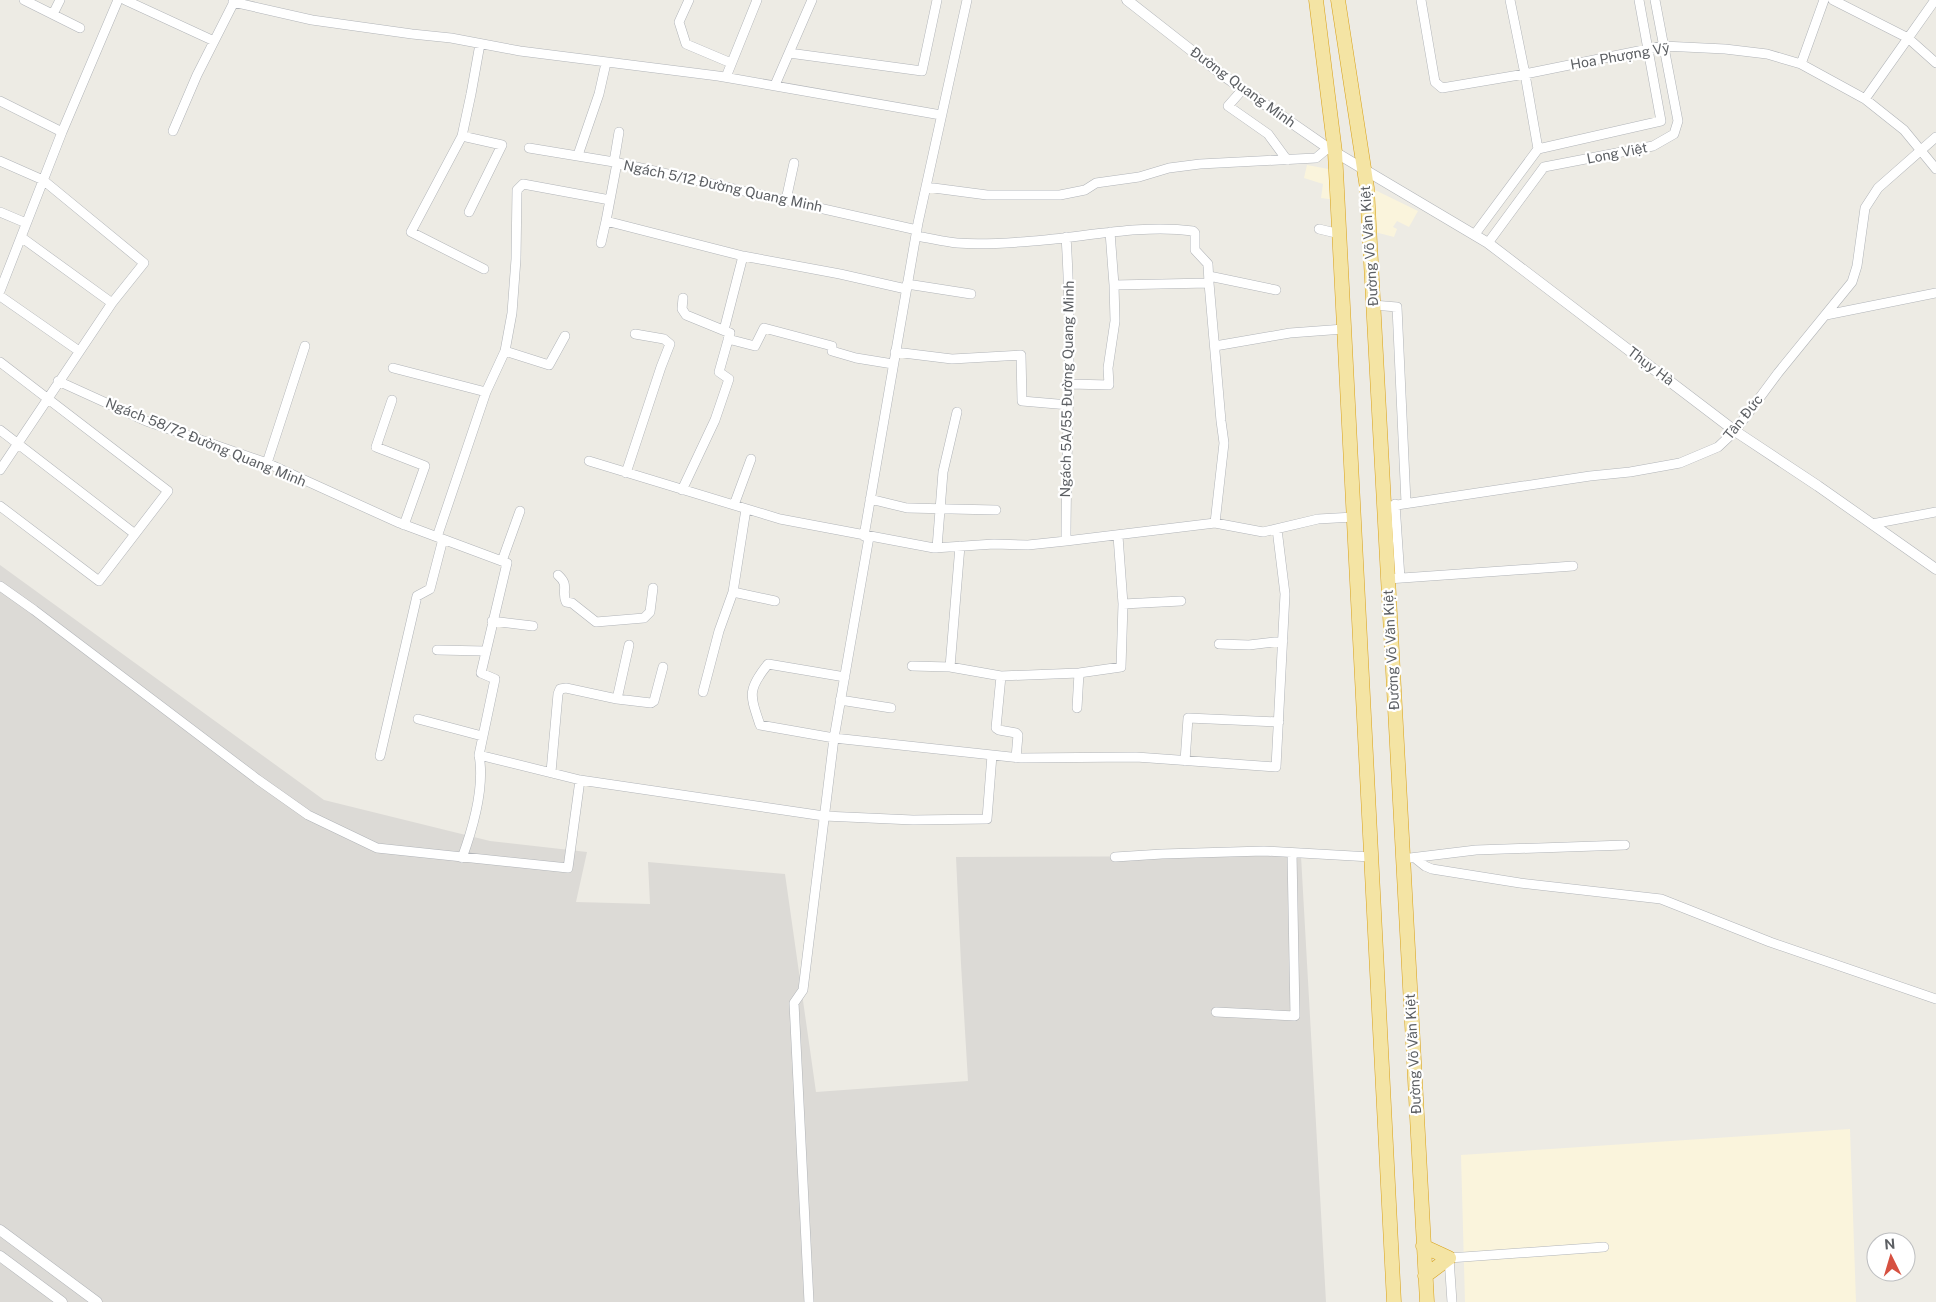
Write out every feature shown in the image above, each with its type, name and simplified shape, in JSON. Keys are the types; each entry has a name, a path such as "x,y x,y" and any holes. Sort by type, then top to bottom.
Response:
{"highway":[{"name":"Đường Võ Văn Kiệt","path":"1316,0 1340,234 1394,1302"},
{"name":"Đường Võ Văn Kiệt","path":"1338,0 1367,188 1373,305 1394,578 1409,858 1413,1058 1428,1247 1429,1273 1426,1302"},
{"path":"1428,1247 1449,1258 1429,1273 1435,1302"}],"street":[{"path":"24,0 80,28"},
{"path":"53,14 60,0"},
{"path":"0,291 4,270 21,237 62,132 118,0"},
{"path":"125,0 214,41"},
{"path":"689,0 678,22 686,44 731,63"},
{"path":"726,77 757,0"},
{"path":"775,85 812,0"},
{"path":"789,53 922,71 937,0"},
{"path":"809,1302 794,1003 804,990 834,738 866,537 870,499 906,287 941,115 967,0"},
{"name":"Đường Quang Minh","path":"1127,0 1243,89 1331,150 1364,168"},
{"name":"Hoa Phượng Vỹ","path":"1421,0 1435,82 1442,88 1526,74 1663,46 1725,49 1767,54 1801,64 1865,99 1887,114 1904,130 1936,169"},
{"path":"1474,234 1538,149 1526,74 1510,0"},
{"path":"1639,0 1661,121 1674,134 1678,121 1655,0"},
{"path":"1801,64 1824,0"},
{"path":"1833,0 1908,38 1936,63"},
{"path":"1865,99 1935,0"},
{"path":"173,131 234,1 312,20 451,38 520,51 606,63 726,77 941,115"},
{"path":"480,44 462,136 411,232 484,269"},
{"path":"578,155 599,94 606,63"},
{"path":"1243,89 1228,106 1268,134 1287,160"},
{"path":"0,101 62,132"},
{"name":"Long Việt","path":"1538,149 1661,121"},
{"path":"601,243 610,200 619,132"},
{"name":"Long Việt","path":"1488,243 1544,167 1653,146 1674,134"},
{"path":"462,136 502,145 469,212"},
{"name":"Tân Đức","path":"1389,506 1590,476 1630,472 1680,463 1718,447 1735,431 1778,373 1852,282 1857,266 1865,208 1871,197 1878,188 1936,137"},
{"name":"Ngách 5/12 Đường Quang Minh","path":"529,148 616,162 786,200 957,243 1033,241 1110,232 1193,231 1196,237 1195,250 1208,264 1210,280"},
{"path":"926,187 987,195 1060,195 1085,190 1096,183 1139,177 1169,168 1231,161 1316,158 1331,150"},
{"path":"0,161 44,180 144,263 112,303 46,398 0,470"},
{"path":"786,200 794,163"},
{"name":"Thụy Hà","path":"1364,168 1488,243 1735,431 1776,457 1936,569"},
{"path":"380,756 417,596 430,589 440,538 486,392 505,350 512,313 516,259 517,190 523,184 610,200"},
{"path":"0,212 26,223"},
{"path":"606,221 743,256 906,287 971,294"},
{"path":"1319,229 1340,234"},
{"path":"1070,384 1109,385 1108,368 1115,321 1110,232"},
{"path":"21,237 112,303"},
{"name":"Ngách 5A/55 Đường Quang Minh","path":"1066,237 1070,296 1066,541"},
{"path":"682,490 715,420 729,379 719,372 743,256"},
{"path":"1114,285 1210,280 1276,290"},
{"path":"1210,280 1224,443 1216,523"},
{"path":"1826,315 1936,293"},
{"path":"0,296 79,351"},
{"path":"683,298 682,309 686,315 726,335 755,346 764,328 832,346 832,351 856,358 893,364"},
{"path":"1373,305 1397,307 1406,503"},
{"path":"1215,346 1290,333 1344,329"},
{"path":"626,473 670,344 664,339 635,334"},
{"path":"505,350 548,365 565,336"},
{"path":"267,463 304,346"},
{"path":"895,352 952,359 1021,354 1022,402 1069,405"},
{"path":"0,362 168,491 99,581 0,506"},
{"path":"393,368 486,392"},
{"name":"Ngách 58/72 Đường Quang Minh","path":"58,381 146,421 267,463 404,525 502,561"},
{"path":"392,400 376,446 425,466 404,525"},
{"path":"937,548 943,472 957,412"},
{"path":"0,430 135,534"},
{"path":"734,505 751,459"},
{"path":"589,461 780,519 810,523 866,537 937,548 994,544 1028,545 1118,536 1216,523 1263,532 1318,519 1354,517"},
{"path":"870,499 907,508 996,510"},
{"path":"703,692 719,631 733,592 746,509"},
{"path":"462,858 476,814 479,787 479,756 495,679 481,673 506,563 502,561 520,511"},
{"path":"1872,524 1936,512"},
{"path":"844,676 768,664 757,678 751,698 760,725 834,738 1016,758 1136,757 1276,767 1285,594 1276,529"},
{"path":"912,666 950,667 1002,676 1079,673 1121,667 1123,604 1118,536"},
{"path":"950,667 960,546"},
{"path":"1394,578 1573,566"},
{"path":"558,575 565,581 564,596 566,602 572,603 596,622 611,619 644,618 650,612 653,588"},
{"path":"0,586 308,815 377,848 568,868 580,780"},
{"path":"733,592 775,601"},
{"path":"1123,604 1181,601"},
{"path":"492,621 533,626"},
{"path":"1219,644 1250,645 1284,641"},
{"path":"617,699 629,646"},
{"path":"437,650 485,651"},
{"path":"551,772 560,689 566,688 617,699 651,703 654,701 663,667"},
{"path":"1076,708 1079,673"},
{"path":"1002,676 996,728 1018,735 1016,758"},
{"path":"840,700 891,708"},
{"path":"1185,761 1188,718 1279,722"},
{"path":"418,719 482,736"},
{"path":"479,756 580,780 824,816 913,820 987,820 992,755"},
{"path":"1409,858 1476,850 1625,845"},
{"path":"1115,857 1255,851 1371,857"},
{"path":"1216,1012 1295,1016 1292,853"},
{"path":"1409,858 1432,869 1520,883 1661,899 1770,942 1936,999"},
{"path":"0,1230 97,1302"},
{"path":"1452,1302 1449,1258 1604,1247"},
{"path":"0,1256 62,1302"}],"shaded area":[{"path":"1307,165 1334,170 1336,200 1321,198 1323,184 1304,178"},
{"path":"1373,189 1418,211 1409,227 1397,221 1393,227 1397,229 1394,237 1371,231"},
{"path":"0,565 324,800 490,841 587,852 576,902 650,904 648,862 785,874 816,1092 968,1081 956,857 1301,856 1326,1302 0,1302"},
{"path":"1850,1129 1856,1302 1465,1302 1461,1155"}]}
